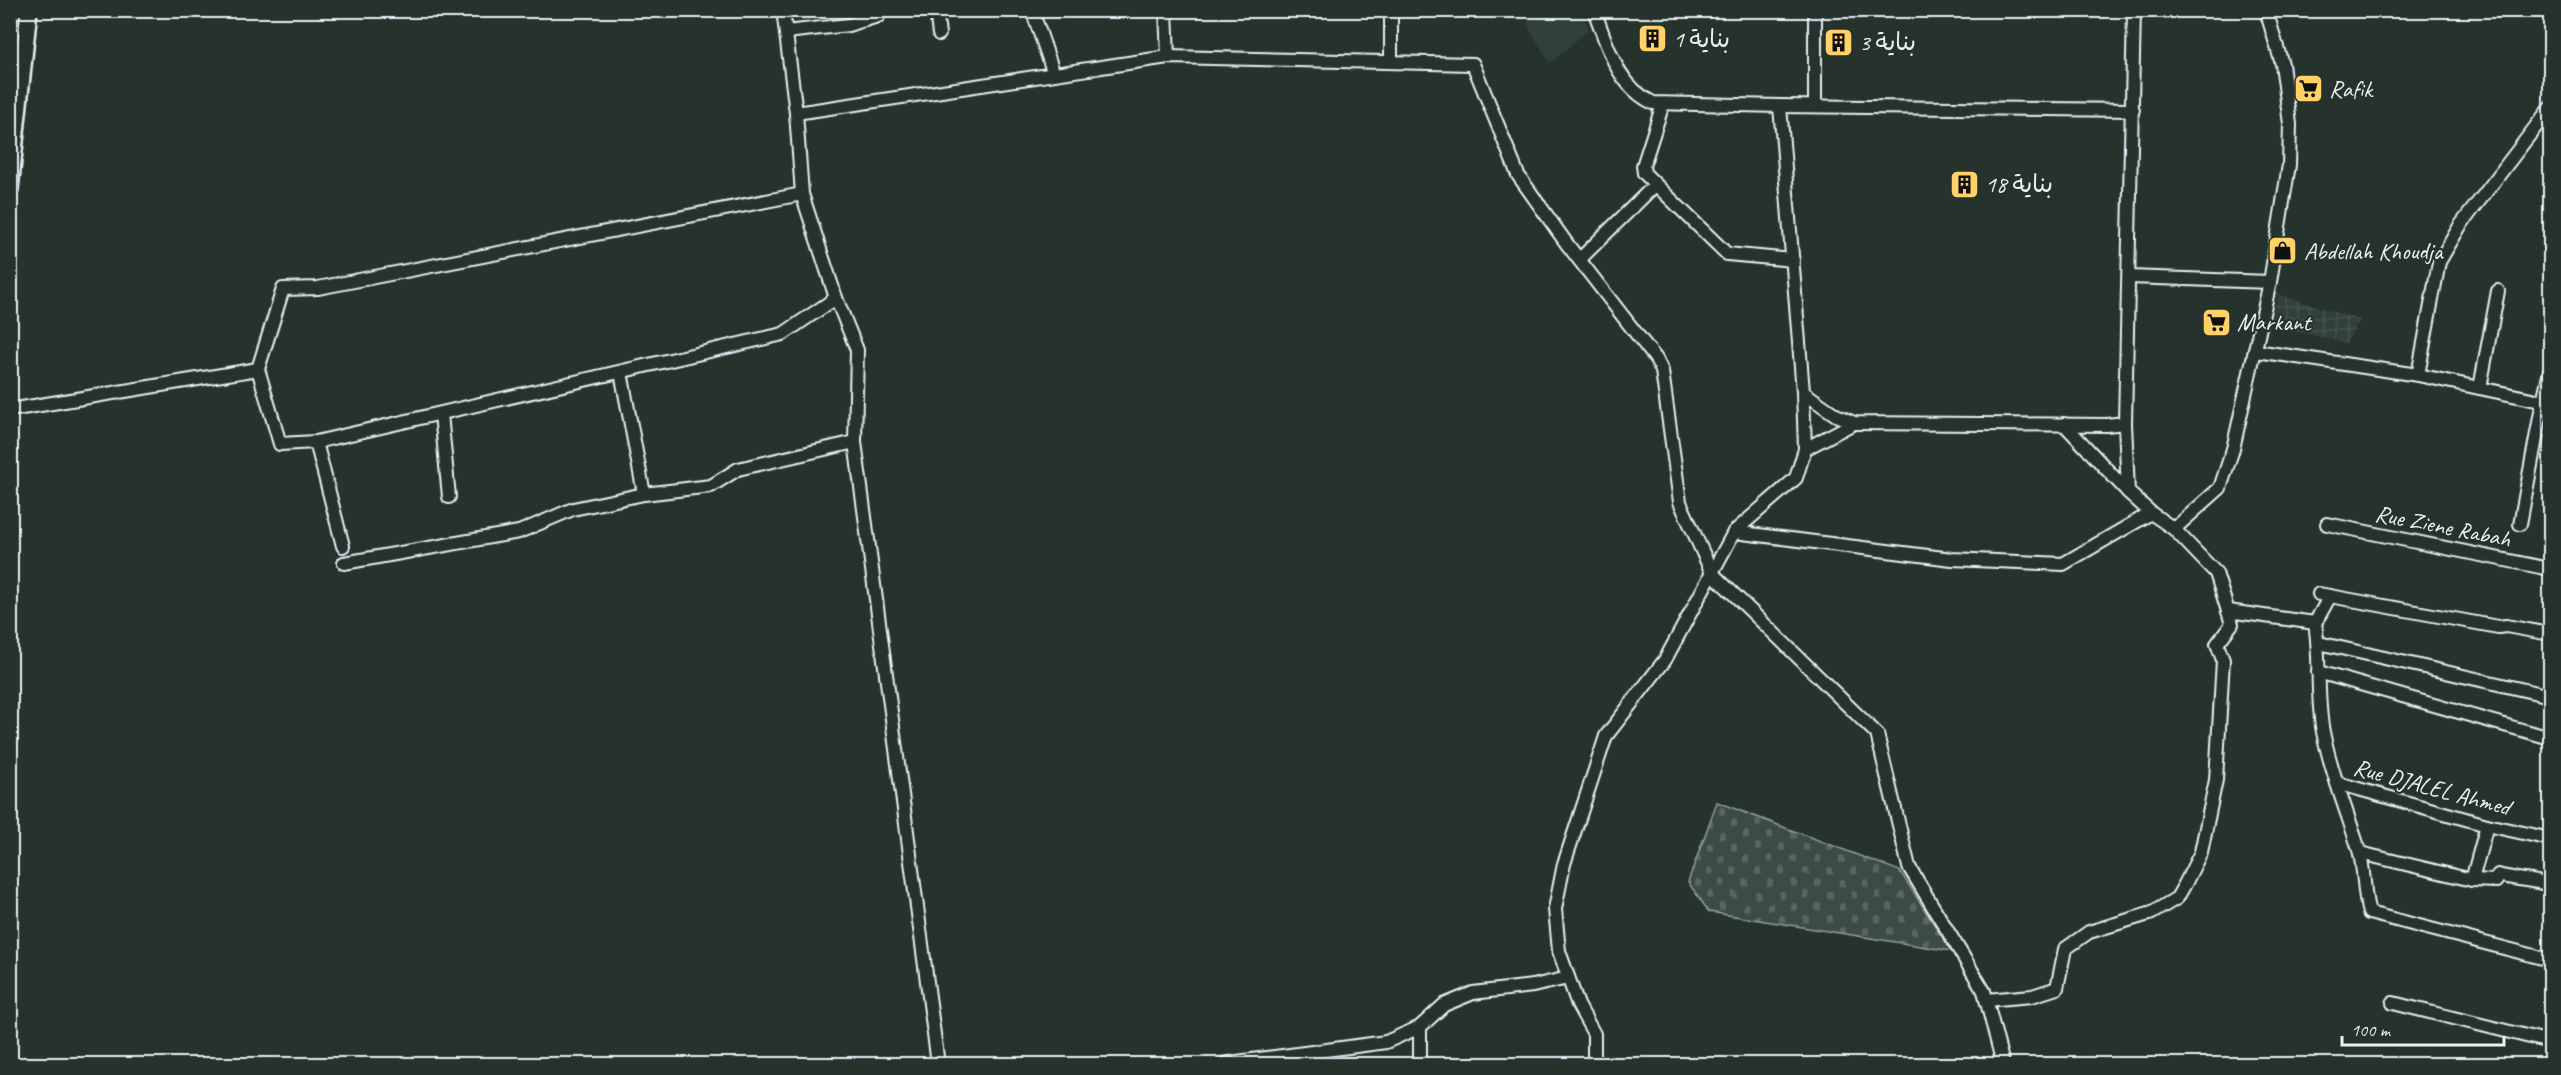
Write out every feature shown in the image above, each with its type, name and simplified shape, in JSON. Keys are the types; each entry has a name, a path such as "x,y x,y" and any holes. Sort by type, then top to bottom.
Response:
{"street":[{"path":"10,189 29,10"},
{"path":"783,10 796,113 802,194 836,298 857,350 855,442 938,1065"},
{"path":"846,10 848,25"},
{"path":"786,32 848,25 878,16 878,10"},
{"path":"936,10 939,34"},
{"path":"1032,10 1054,74"},
{"path":"1166,10 1168,57"},
{"path":"1390,10 1391,62"},
{"path":"1594,10 1617,70 1629,88 1653,103 2133,110"},
{"path":"1815,10 1815,106"},
{"path":"2128,492 2125,423 2134,10"},
{"path":"2174,529 2220,488 2233,449 2270,282 2289,165 2290,124 2282,64 2266,10"},
{"path":"796,113 1168,57 1473,64 1518,175 1656,359 1662,371 1680,502 1712,573 1877,734 1909,867 1984,991 2003,1065"},
{"path":"1663,104 1642,169 1727,254 1793,260"},
{"path":"1594,1065 1594,1034 1578,1005 1559,951 1555,909 1564,864 1596,763 1606,736 1665,660 1734,532 1796,478 1805,449 1803,392 1780,106"},
{"path":"2418,375 2439,262 2460,226 2550,108"},
{"path":"1580,259 1655,184"},
{"path":"802,194 318,288 283,289 258,369 280,444 316,442 783,334 836,298"},
{"path":"2129,277 2270,282"},
{"path":"2480,388 2498,291"},
{"path":"2256,351 2418,375 2546,402"},
{"path":"10,410 258,369"},
{"path":"2520,524 2546,402 2550,371"},
{"path":"621,372 644,494"},
{"path":"1803,392 1836,415 1854,423 2106,425 2125,423"},
{"path":"441,414 449,496"},
{"path":"1805,449 1854,423"},
{"path":"1986,1000 2032,996 2057,988 2065,949 2089,932 2152,913 2177,898 2201,852 2216,780 2223,660 2217,644 2232,624 2216,573 2174,529 2151,513 2128,492 2064,424"},
{"path":"316,442 343,546"},
{"path":"344,563 519,532 573,509 644,494 711,486 738,469 855,442"},
{"path":"1734,532 1952,559 2063,564 2151,513"},
{"name":"Rue Ziene Rabah","path":"2327,524 2550,569"},
{"path":"2550,634 2506,626 2498,627 2325,595 2315,623 2319,643 2318,672 2323,731 2360,853 2369,913 2550,960"},
{"path":"2228,611 2315,623"},
{"path":"2319,643 2550,696"},
{"path":"2318,672 2550,738"},
{"name":"Rue DJALEL Ahmed","path":"2337,783 2487,825 2550,839"},
{"path":"2472,880 2487,825"},
{"path":"2360,853 2472,880 2496,881 2498,875 2550,885"},
{"path":"1222,1065 1386,1042 1420,1027 1444,1005 1473,993 1533,986 1568,978"},
{"path":"2393,1003 2550,1042"},
{"path":"1420,1027 1420,1065"}],"shaded area":[{"path":"1540,11 1581,11 1589,29 1550,63 1526,23"},
{"path":"2278,294 2360,320 2346,343 2271,325"}],"green space":[{"path":"1717,802 1900,871 1951,951 1709,912 1688,882"}],"place":[{"name":"بناية 1","path":"1652,39"},
{"name":"بناية 3","path":"1838,42"},
{"name":"Rafik","path":"2308,89"},
{"name":"بناية 18","path":"1964,184"},
{"name":"Abdellah Khoudja","path":"2283,251"},
{"name":"Markant","path":"2216,322"}]}
